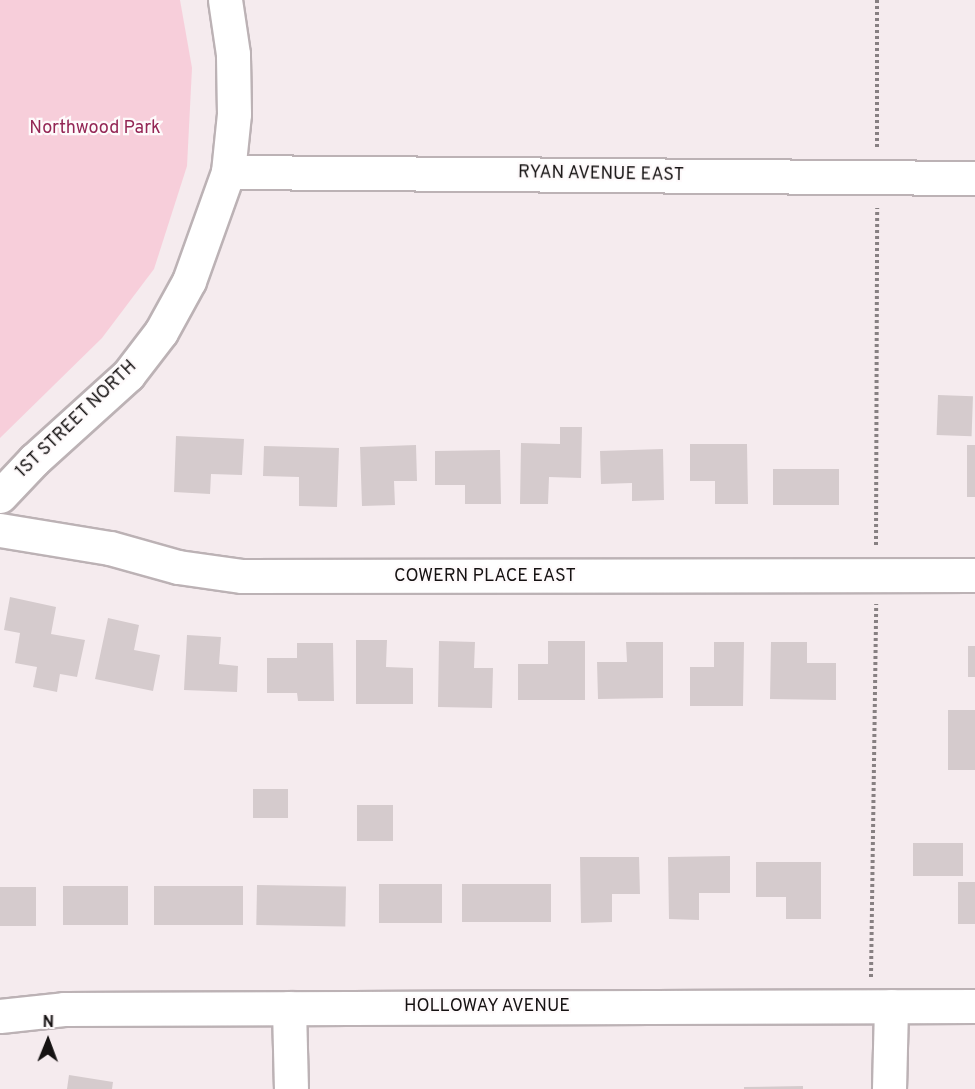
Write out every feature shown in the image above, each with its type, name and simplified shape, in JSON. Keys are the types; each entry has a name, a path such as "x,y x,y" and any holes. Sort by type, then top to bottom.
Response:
{"street":[{"name":"1ST STREET NORTH","path":"0,495 34,460 128,375 161,332 189,281 228,172 234,114 232,54 225,0"},
{"name":"RYAN AVENUE EAST","path":"228,172 975,178"},
{"name":"COWERN PLACE EAST","path":"0,530 110,548 178,567 242,576 975,575"},
{"path":"881,1006 889,1089"},
{"name":"HOLLOWAY AVENUE","path":"0,1016 64,1009 975,1006"},
{"path":"289,1008 291,1089"}],"path":[{"path":"876,0 876,576 881,1006"}],"green space":[{"name":"Northwood Park","path":"0,0 180,0 192,68 187,166 154,269 102,338 0,438"}],"building":[{"path":"938,395 973,396 972,436 937,435"},
{"path":"560,427 582,427 581,478 549,477 548,504 520,504 521,443 560,444"},
{"path":"176,436 244,439 242,475 211,474 210,494 174,492"},
{"path":"690,444 747,444 748,504 715,504 715,481 690,481"},
{"path":"416,445 417,481 394,481 395,505 362,506 360,447"},
{"path":"967,445 975,445 975,497 967,497"},
{"path":"264,446 339,448 337,507 299,506 299,477 263,476"},
{"path":"663,449 664,500 632,501 632,483 601,484 600,451"},
{"path":"500,450 501,504 465,504 465,485 435,485 435,451"},
{"path":"773,469 839,469 839,505 773,505"},
{"path":"10,597 56,607 51,634 85,640 77,677 60,674 57,692 33,687 37,667 15,663 20,633 4,630"},
{"path":"108,618 139,625 134,650 160,655 153,691 95,679"},
{"path":"187,635 221,637 219,664 238,666 237,692 184,690"},
{"path":"356,640 387,640 386,667 413,668 413,704 356,704"},
{"path":"439,641 475,642 474,668 493,668 492,708 438,707"},
{"path":"548,641 585,641 585,700 518,700 518,664 548,664"},
{"path":"626,642 663,642 663,698 598,699 597,662 627,662"},
{"path":"714,642 744,642 743,706 690,706 690,667 714,667"},
{"path":"771,642 807,642 807,663 836,663 836,700 770,699"},
{"path":"297,643 333,643 334,701 298,701 297,693 267,693 267,658 297,658"},
{"path":"968,646 975,646 975,677 968,677"},
{"path":"948,710 975,710 975,770 948,770"},
{"path":"253,789 288,789 288,818 253,818"},
{"path":"357,805 393,805 393,841 357,841"},
{"path":"913,843 963,843 963,876 913,876"},
{"path":"730,856 730,893 699,893 699,920 669,919 668,857"},
{"path":"580,857 639,857 640,894 612,894 612,922 581,923"},
{"path":"756,862 821,862 821,919 786,919 786,897 756,897"},
{"path":"958,882 975,882 975,924 958,924"},
{"path":"379,884 442,884 442,923 379,923"},
{"path":"462,884 551,884 551,922 462,922"},
{"path":"257,885 346,887 345,927 256,925"},
{"path":"63,886 128,886 128,925 63,925"},
{"path":"154,886 243,886 243,925 154,925"},
{"path":"0,887 36,887 36,926 0,926"},
{"path":"69,1075 113,1082 112,1089 67,1089"},
{"path":"803,1086 803,1089 744,1089 744,1087"}]}
